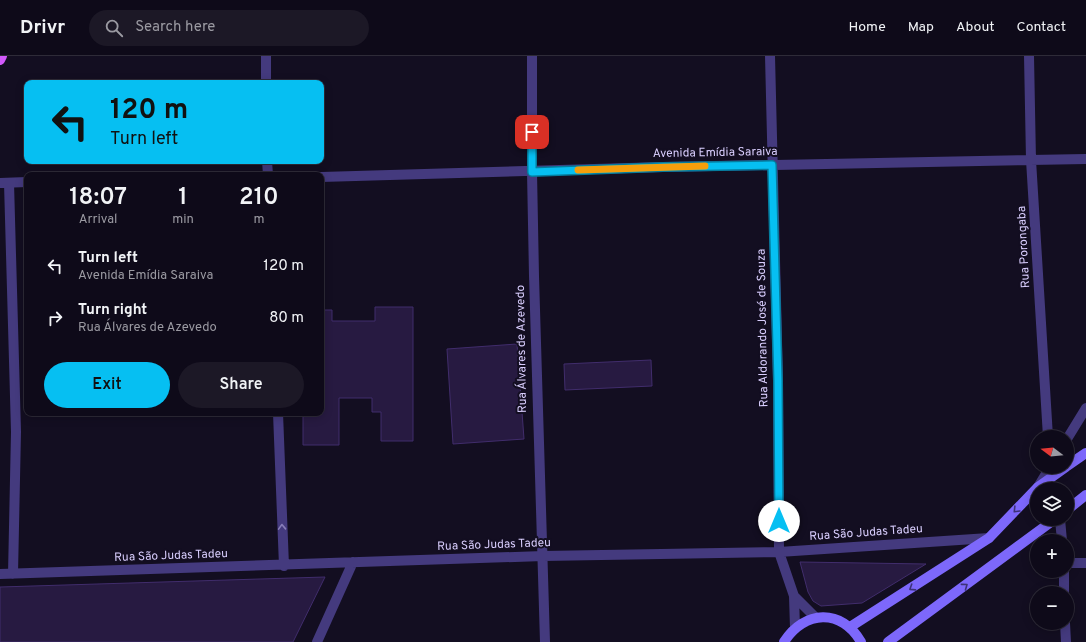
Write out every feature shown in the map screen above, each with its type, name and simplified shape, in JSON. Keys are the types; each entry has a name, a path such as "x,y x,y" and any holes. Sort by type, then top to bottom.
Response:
{"main road":[{"path":"0,60 2,56"},
{"path":"1074,462 1086,453"},
{"path":"1045,482 1057,474"},
{"path":"850,628 989,538 1030,495"},
{"path":"1074,504 1086,495"},
{"path":"888,642 1046,526"},
{"path":"784,642 795,628 803,622 816,618 831,618 844,623 855,632 861,642"}],"street":[{"path":"266,56 266,80"},
{"name":"Rua Álvares de Azevedo","path":"532,56 532,172 537,434 543,556 545,642"},
{"name":"Rua Aldorando José de Souza","path":"770,56 778,381 779,552 794,596 795,628"},
{"name":"Rua Porongaba","path":"1030,56 1031,160 1048,430"},
{"name":"Avenida Emídia Saraiva","path":"324,177 663,167 1086,159"},
{"path":"13,574 16,432 5,183 24,182"},
{"path":"1073,430 1086,408"},
{"path":"278,416 284,566"},
{"name":"Rua São Judas Tadeu","path":"0,574 284,566 353,562 543,556 779,552 989,538"},
{"path":"317,642 353,562"},
{"path":"1074,563 1086,563"},
{"name":"Rua Aldorando José de Souza","path":"794,596 816,618"},
{"path":"1065,630 1066,642"}],"building":[{"path":"375,307 413,307 413,441 381,441 381,412 372,412 372,398 339,398 339,445 303,445 303,416 324,416 324,310 332,310 332,321 375,321"},
{"path":"517,344 524,439 453,444 447,349"},
{"path":"651,360 652,386 565,390 564,364"},
{"path":"800,562 926,564 862,603 821,606 813,601 808,592"},
{"path":"325,577 293,642 0,642 0,587"}],"slow traffic":[{"path":"578,170 705,166"}],"route":[{"path":"532,132 532,172 772,165 778,381 779,521"}]}
